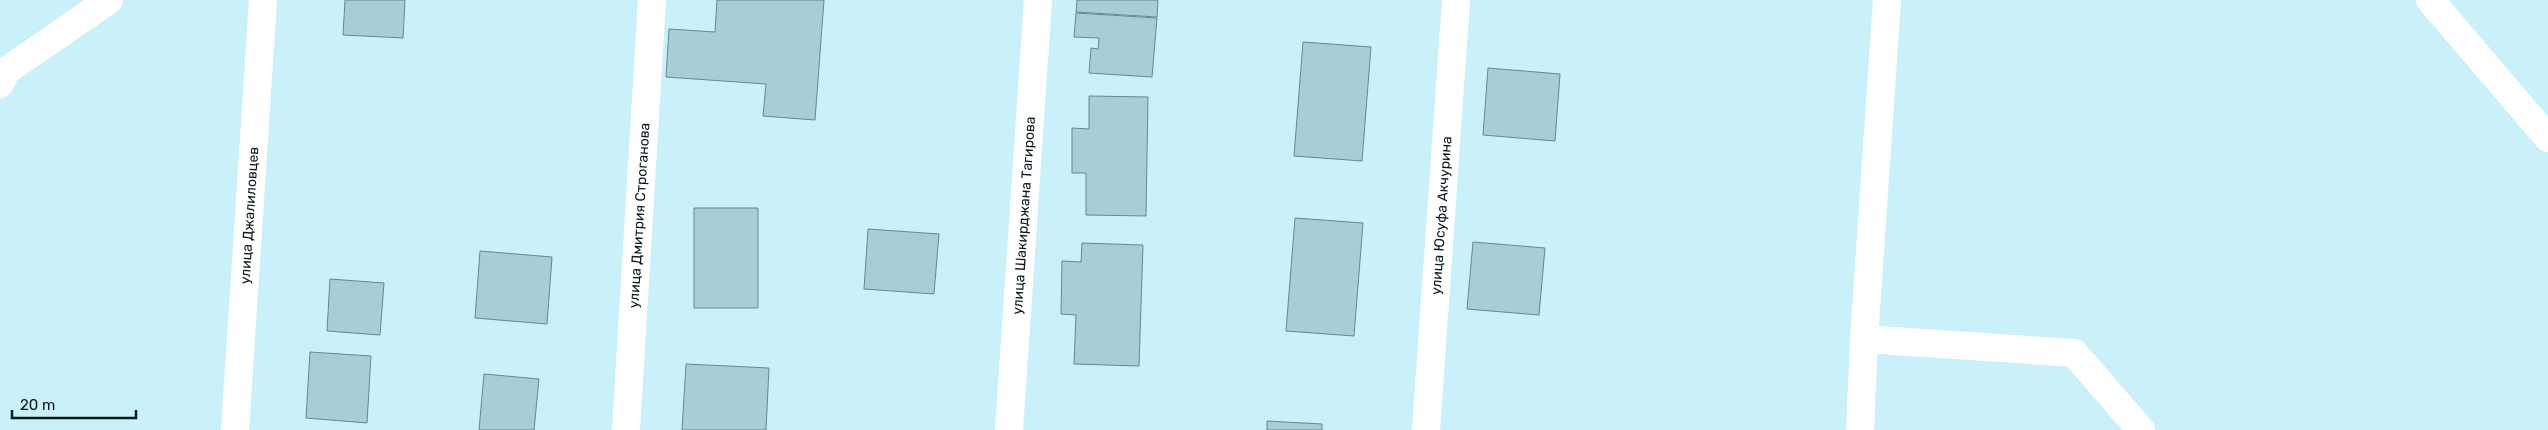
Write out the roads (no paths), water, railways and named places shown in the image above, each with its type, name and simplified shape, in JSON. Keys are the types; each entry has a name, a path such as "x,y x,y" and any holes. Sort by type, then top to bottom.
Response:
{"street":[{"path":"2,75 109,0"},
{"name":"улица Джалиловцев","path":"234,430 263,0"},
{"name":"улица Дмитрия Строганова","path":"626,430 652,0"},
{"name":"улица Шакирджана Тагирова","path":"1009,430 1038,0"},
{"name":"улица Юсуфа Акчурина","path":"1426,430 1456,0"},
{"path":"1860,430 1864,339 1887,0"},
{"path":"2430,0 2548,138"},
{"path":"1864,339 2074,353 2141,430"}]}
